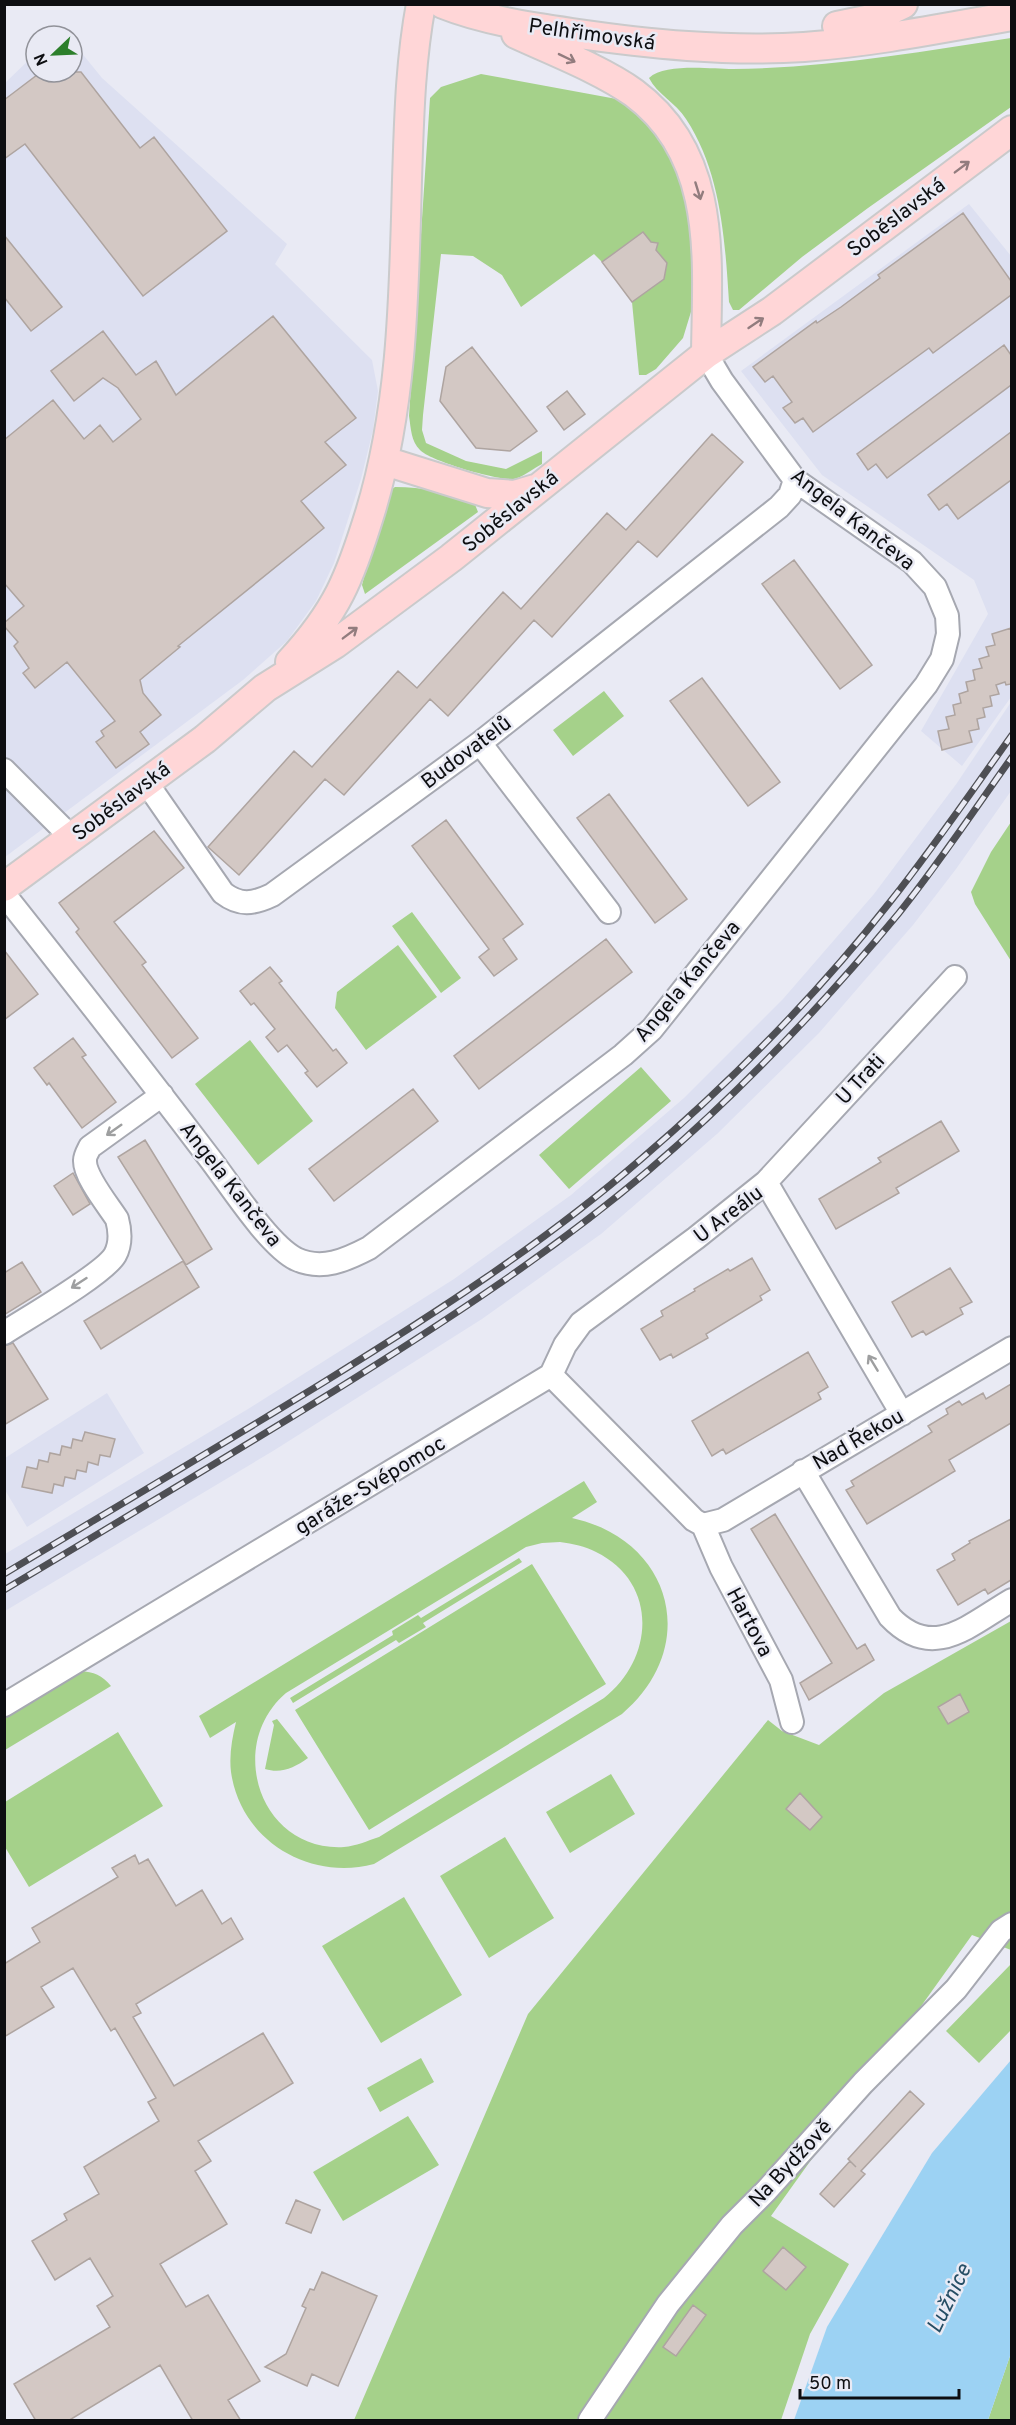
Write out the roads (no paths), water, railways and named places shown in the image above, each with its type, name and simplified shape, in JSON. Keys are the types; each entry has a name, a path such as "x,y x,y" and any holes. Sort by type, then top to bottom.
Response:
{"main road":[{"path":"266,688 315,634 335,605 352,568 385,460 398,368 410,88 421,4"},
{"path":"708,47 854,23 871,19 903,4"},
{"path":"449,7 543,46 619,84 651,108 672,133 693,175 705,216 708,260 706,354"},
{"name":"Pelhřimovská","path":"449,7 546,29 708,47"},
{"path":"708,47 804,47 913,33 1011,16"},
{"name":"Soběslavská","path":"4,887 205,739 266,688 335,644 451,558 706,354 772,311 1011,130"},
{"path":"385,460 499,495 515,495 542,485"}],"street":[{"name":"Angela Kančeva","path":"4,894 162,1095 264,1231 287,1253 315,1264 325,1264 352,1257 384,1238 623,1055 652,1029 926,685 945,651 948,626 944,606 935,587 912,562 795,480 722,381 706,354"},
{"name":"Budovatelů","path":"146,782 223,893 234,901 248,903 272,895 480,743 779,507 790,495 795,480"},
{"path":"480,743 609,912"},
{"path":"4,770 72,838"},
{"name":"U Trati","path":"766,1182 955,977"},
{"path":"4,1333 98,1271 115,1254 120,1240 117,1219 90,1177 85,1161 86,1155 90,1147 162,1095"},
{"name":"U Areálu","path":"551,1375 564,1345 581,1323 696,1238 766,1182 902,1413"},
{"name":"Nad Řekou","path":"703,1525 723,1520 1011,1348"},
{"path":"551,1375 694,1521 703,1525"},
{"name":"garáže-Svépomoc","path":"4,1705 551,1375"},
{"path":"803,1471 890,1617 910,1634 926,1639 948,1636 1011,1600"},
{"name":"Hartova","path":"703,1525 721,1566 781,1680 792,1722"},
{"name":"Na Bydžově","path":"590,2421 668,2304 732,2225 766,2191 863,2083 956,1989 1001,1931 1011,1924"}],"water":[{"name":"Lužnice","path":"1011,2060 1011,2353 988,2420 794,2420 827,2327 932,2153"}],"railway":[{"path":"4,1574 406,1330 487,1277 603,1191 740,1069 833,971 906,882 1012,735"},
{"path":"4,1590 334,1391 496,1286 612,1201 716,1110 780,1047 841,981 914,894 1012,757"}]}
